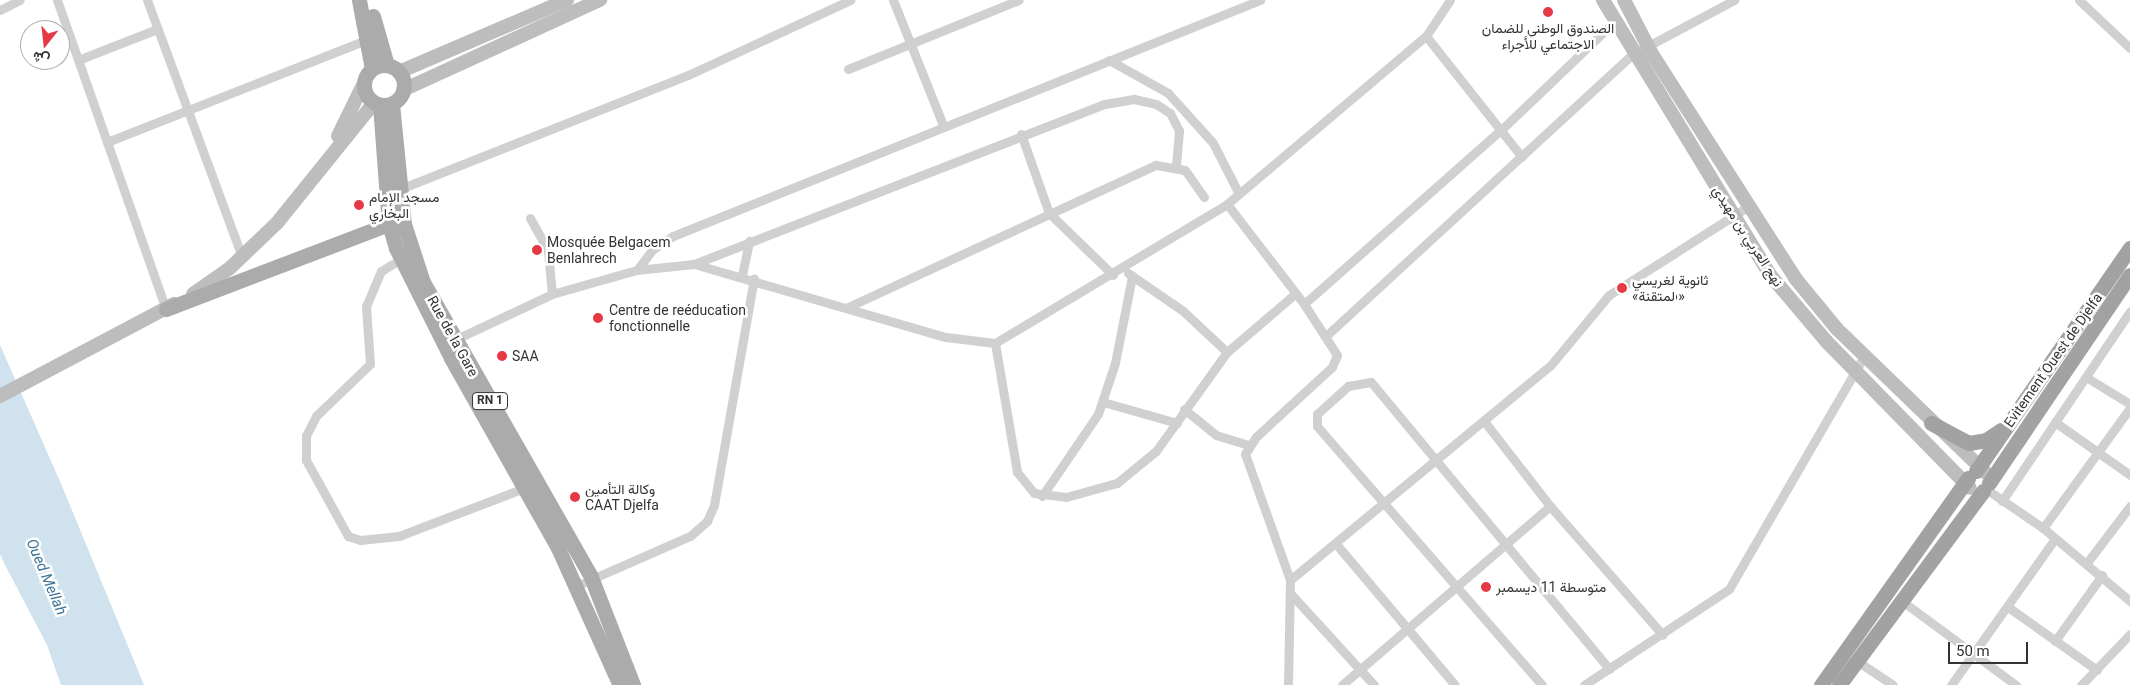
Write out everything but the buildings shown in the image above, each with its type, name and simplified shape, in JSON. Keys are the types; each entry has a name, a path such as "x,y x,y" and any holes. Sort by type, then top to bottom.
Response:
{"highway":[{"name":"Evitement Ouest de Djelfa","path":"1839,685 1902,601 1978,480 2012,420 2130,248"},
{"name":"Evitement Ouest de Djelfa","path":"1821,685 1978,480 2130,275"},
{"path":"1931,423 1969,443 1986,440 2012,420"}],"main road":[{"path":"359,0 368,39 386,68 404,90"},
{"path":"368,0 386,68"},
{"path":"331,154 364,83 386,68 567,0"},
{"path":"0,396 205,288 242,257 277,223 331,154 382,104 404,90 600,0"},
{"name":"نهج العربي بن مهيدي","path":"1603,0 1633,54 1771,276 1855,370 1978,480"},
{"name":"نهج العربي بن مهيدي","path":"1624,0 1647,43 1734,186 1796,278 1864,356 1931,423 1978,480"},
{"path":"364,83 366,94 382,104"},
{"name":"Rue de la Gare","path":"382,104 411,250 450,344 576,586 620,685"},
{"name":"Rue de la Gare","path":"382,104 388,224 401,259 450,344 591,577 633,685"},
{"path":"1719,194 1734,186"},
{"path":"166,309 388,224"}],"street":[{"path":"0,10 20,0"},
{"path":"57,0 166,309"},
{"path":"147,0 242,257"},
{"path":"400,189 688,75 850,0"},
{"path":"893,0 943,125"},
{"path":"848,69 1019,0"},
{"path":"637,270 652,250 673,236 943,125 1260,0"},
{"path":"694,264 742,275 946,337 995,343 1113,275 1227,204 1426,36 1450,0"},
{"path":"1327,335 1633,54 1647,43 1734,0"},
{"path":"2079,0 2130,48"},
{"path":"1304,304 1501,130 1615,21"},
{"path":"78,60 157,29"},
{"path":"1426,36 1522,157"},
{"path":"107,142 368,39"},
{"path":"1109,60 1168,93 1213,143 1239,194"},
{"path":"450,344 552,294 637,270 694,264 1021,134 1105,104 1134,99 1156,104 1170,113 1179,131 1176,165 1204,197"},
{"path":"1021,134 1049,213 1113,275"},
{"path":"848,307 1156,165 1176,165"},
{"path":"1227,204 1336,348 1332,367 1249,445 1245,462 1290,580 1288,685"},
{"path":"1290,580 1337,545 1566,351 1593,310 1609,295 1747,207"},
{"path":"530,218 548,251 552,294"},
{"path":"742,275 749,241"},
{"path":"401,259 381,271 366,306 370,364 316,416 306,436 306,460 348,536 360,540 399,536 524,488"},
{"path":"1122,269 1183,311 1227,352"},
{"path":"1042,496 1103,402 1132,276"},
{"path":"576,586 591,577 690,536 707,521 714,505 754,279"},
{"path":"995,343 1017,472 1042,496 1066,497 1117,483 1156,451 1184,409 1227,352 1295,294"},
{"path":"2002,501 2130,311"},
{"path":"1584,685 1663,635 1729,588 1864,356"},
{"path":"2086,377 2130,404"},
{"path":"1542,685 1454,588 1386,503 1315,420 1348,386 1372,382 1609,669"},
{"path":"1103,402 1177,422"},
{"path":"2043,528 2097,450 2130,408"},
{"path":"1184,409 1216,435 1249,445"},
{"path":"1484,421 1550,506 1663,635"},
{"path":"2055,422 2130,475"},
{"path":"1978,480 2002,501 2043,528 2054,540 2126,594 2130,601"},
{"path":"1342,685 1550,506"},
{"path":"2086,564 2130,506"},
{"path":"1951,685 1975,654 2054,540"},
{"path":"1337,545 1455,685"},
{"path":"2055,641 2102,575"},
{"path":"1290,593 1361,668 1374,685"},
{"path":"1902,601 2016,685"},
{"path":"2008,607 2097,670"},
{"path":"2081,685 2130,634"},
{"path":"1857,661 1893,685"}],"water":[{"name":"Oued Mellah","path":"0,345 62,486 144,685 61,685 47,645 0,554"}],"place":[{"name":"الصندوق الوطني للضمان الاجتماعي للأجراء","path":"1548,12"},
{"name":"مسجد الإمام البخاري","path":"359,205"},
{"name":"Mosquée Belgacem Benlahrech","path":"537,250"},
{"name":"ثانوية لغريسي «المتقنة»","path":"1622,288"},
{"name":"Centre de reéducation fonctionnelle","path":"598,318"},
{"name":"SAA","path":"502,356"},
{"name":"وكالة التأمين CAAT Djelfa","path":"575,497"},
{"name":"متوسطة 11 ديسمبر","path":"1486,587"}]}
